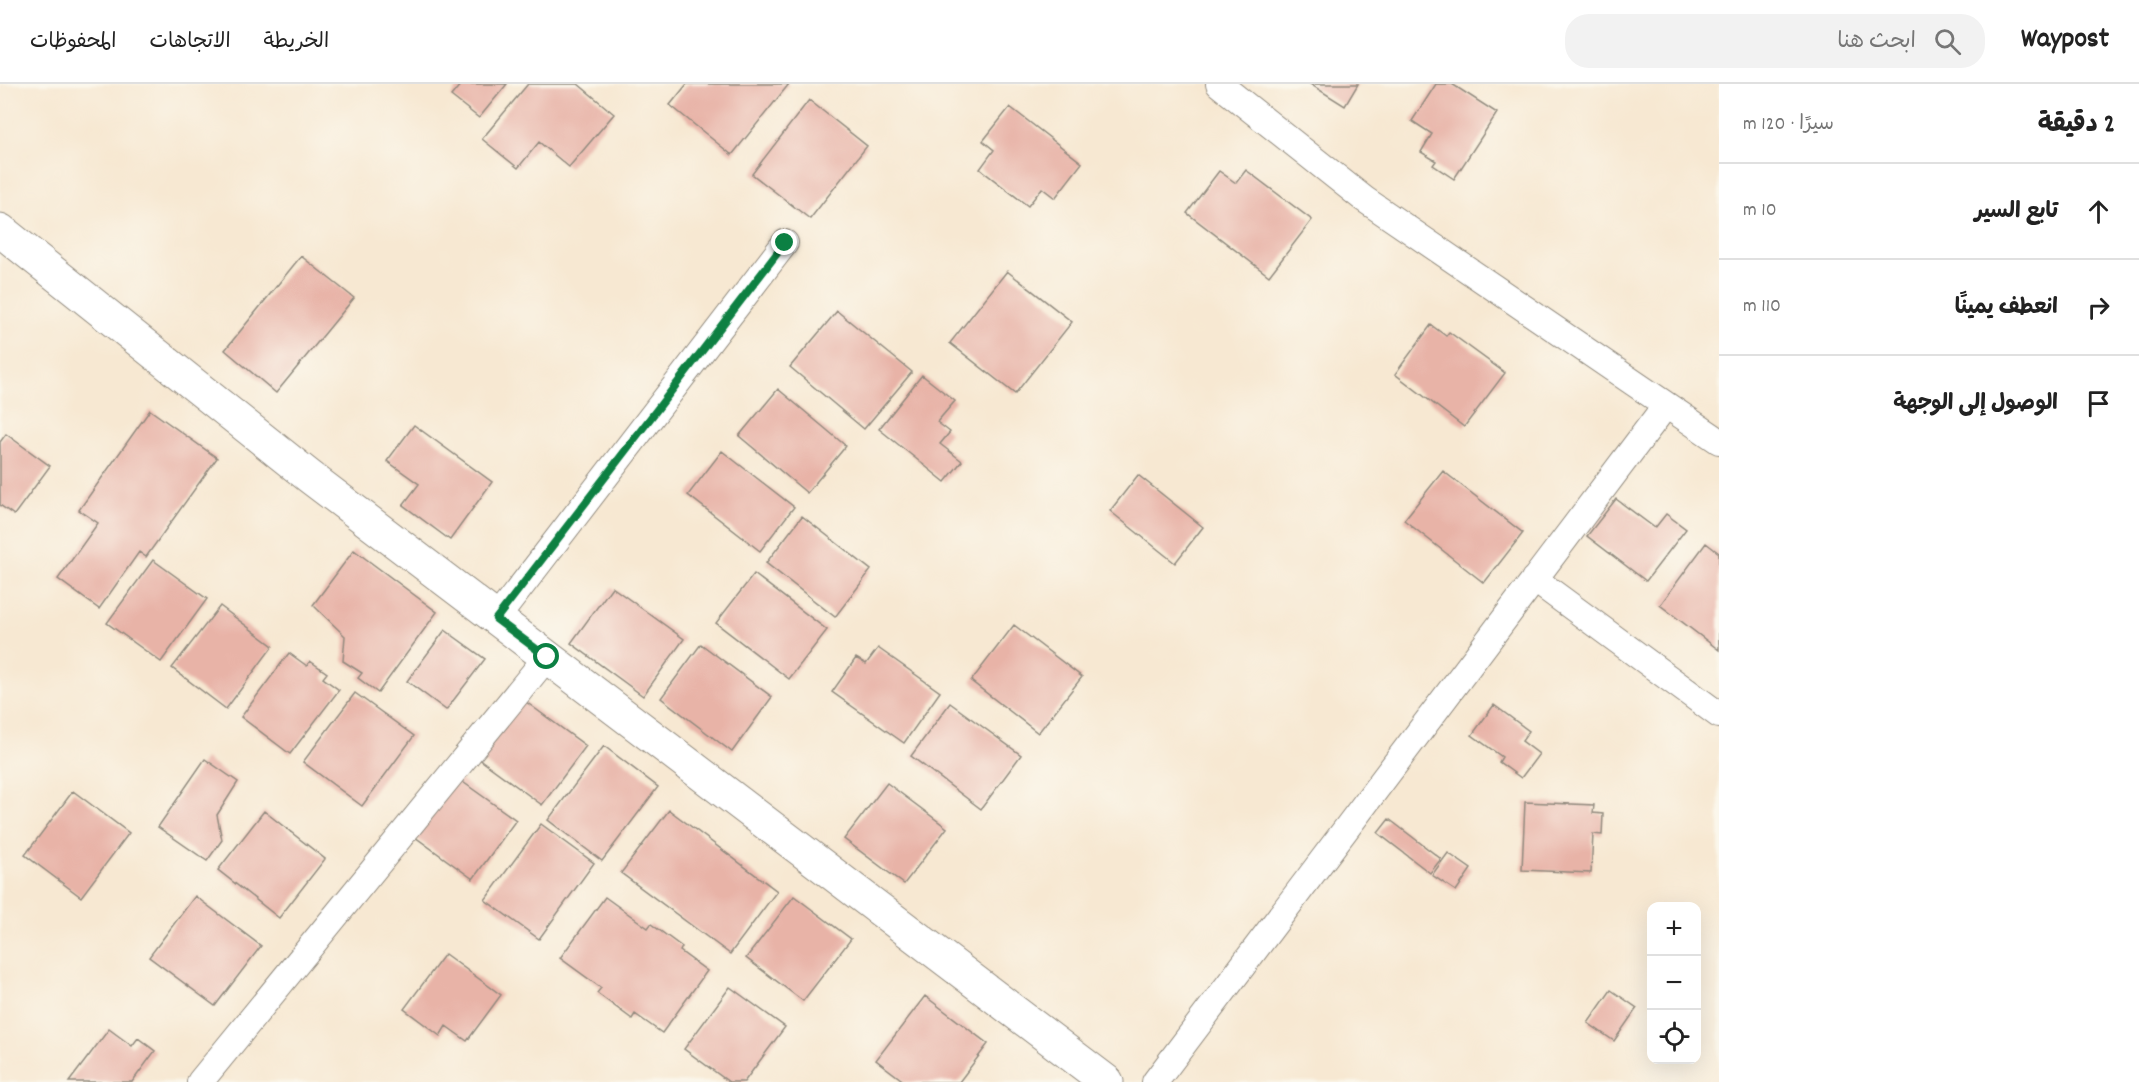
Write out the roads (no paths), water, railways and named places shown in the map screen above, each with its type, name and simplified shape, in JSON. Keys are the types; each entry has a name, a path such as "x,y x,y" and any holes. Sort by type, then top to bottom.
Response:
{"street":[{"path":"1219,84 1364,198 1719,441"},
{"path":"0,230 310,477 1107,1082"},
{"path":"496,619 785,243"},
{"path":"1155,1082 1666,405"},
{"path":"1534,579 1719,715"},
{"path":"200,1082 547,657"}]}
